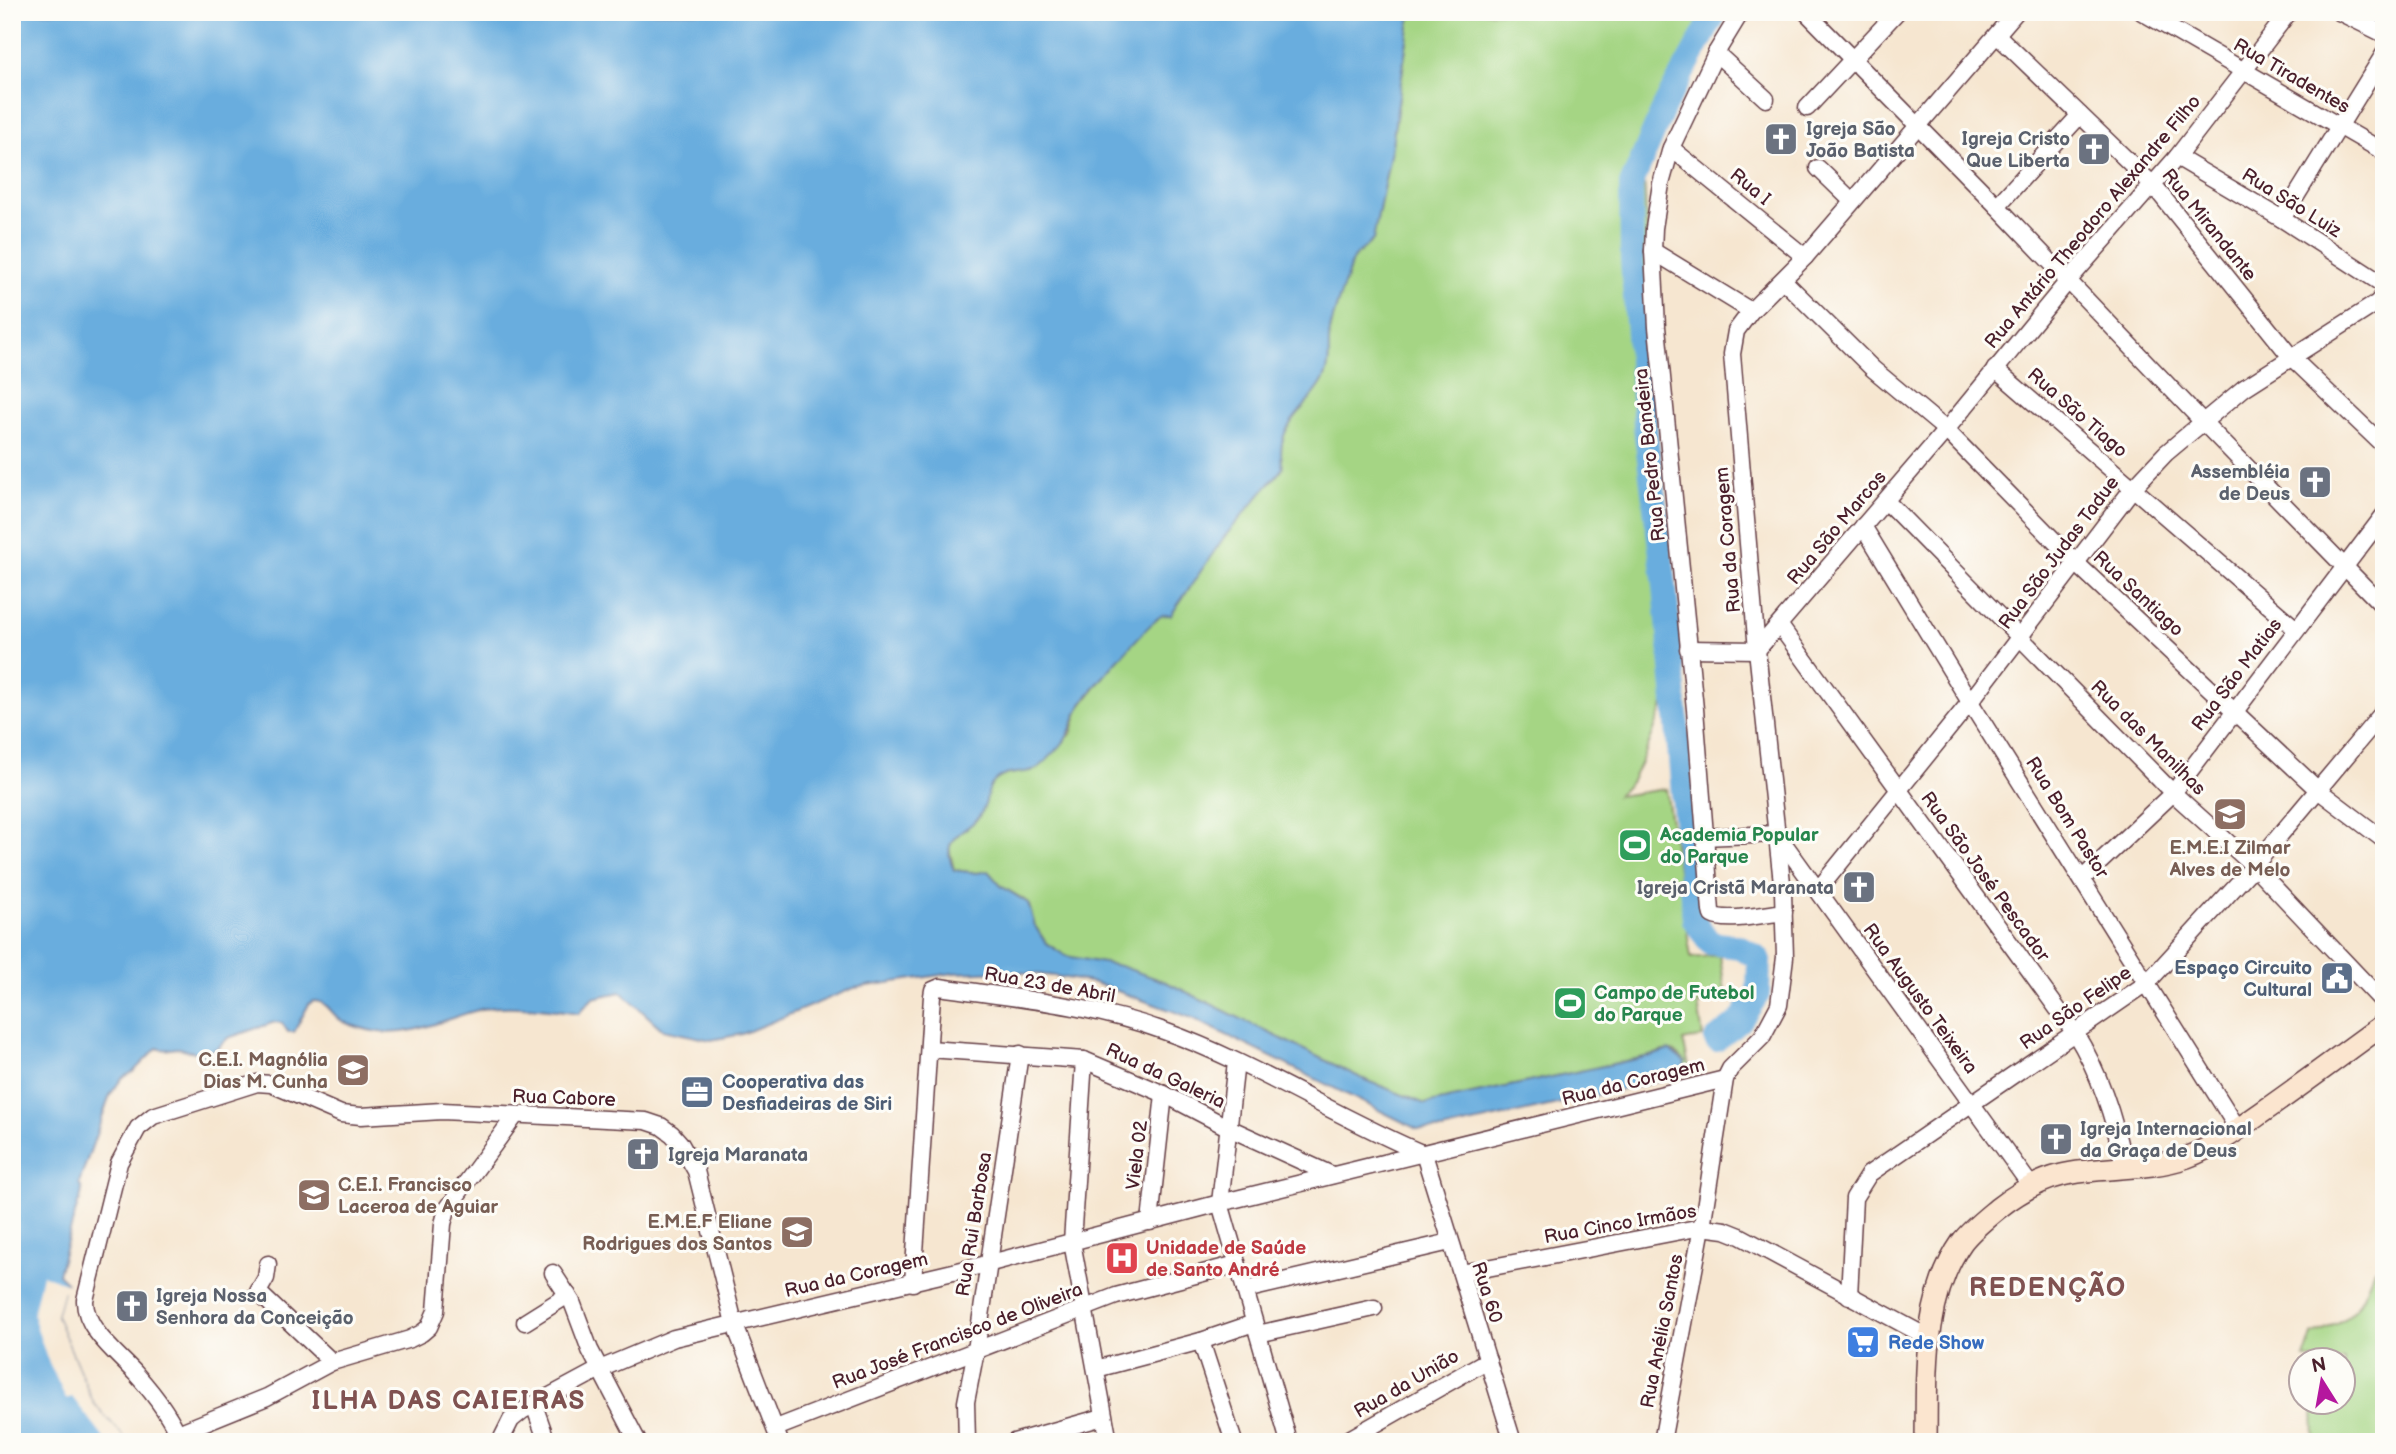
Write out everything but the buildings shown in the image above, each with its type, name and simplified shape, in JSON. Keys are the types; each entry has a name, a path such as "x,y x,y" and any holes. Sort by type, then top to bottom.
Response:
{"main road":[{"path":"1926,1442 1929,1338 1935,1302 1944,1275 1963,1241 1985,1218 2013,1196 2058,1176 2085,1170 2155,1165 2210,1147 2384,1024"}],"street":[{"name":"Rua Pedro Bandeira","path":"1741,12 1716,53 1671,148 1661,184 1653,251 1657,327 1695,709 1703,837 1711,911 1712,915 1720,918 1784,912"},
{"path":"1806,12 1919,125 2384,607"},
{"path":"1807,108 1897,12"},
{"name":"Rua da Coragem","path":"500,1442 511,1420 534,1405 600,1369 661,1342 734,1322 913,1283 1220,1203 1725,1079 1730,1069 1762,1037 1779,1005 1785,957 1782,882 1757,650 1732,354 1736,331 1751,311 1805,257 2016,12"},
{"name":"Rua Tiradentes","path":"2142,12 2384,152"},
{"path":"2244,71 2288,12"},
{"path":"2339,12 2384,34"},
{"name":"Rua Mirandante","path":"1997,35 2152,185 2291,357 2384,446"},
{"path":"1716,53 1766,99"},
{"path":"2282,219 2384,54"},
{"name":"Rua Antário Theodoro Alexandre Filho","path":"1946,430 2068,281 2177,157 2244,71"},
{"path":"1997,206 2080,115"},
{"name":"Rua I","path":"1671,148 1805,257"},
{"name":"Rua São Luiz","path":"2177,157 2282,219 2384,285"},
{"path":"1818,168 1852,201"},
{"path":"1653,251 1751,311"},
{"name":"Rua Santiago","path":"1783,280 1873,369 1946,430 2076,563 2318,790 2381,831"},
{"name":"Rua São Judas Tadue","path":"1815,887 1970,702 2133,488 2166,453 2244,388 2377,303 2384,295"},
{"name":"Rua São Tiago","path":"1995,369 2296,629"},
{"name":"Rua São Marcos","path":"1757,650 1946,430"},
{"name":"Rua das Manilhas","path":"1886,501 2173,793 2254,866 2384,1003"},
{"name":"Rua São Matias","path":"2082,880 2173,793 2384,515"},
{"name":"Rua Bom Pastor","path":"1863,526 2238,1129"},
{"name":"Rua São José Pescador","path":"1780,626 2076,1033 2089,1055 2111,1108 2124,1167"},
{"path":"1688,649 1757,650"},
{"name":"Rua São Felipe","path":"1849,1296 1854,1198 1869,1174 2147,983 2254,866 2384,711"},
{"path":"1703,837 1777,834"},
{"name":"Rua Augusto Teixeira","path":"1777,834 2031,1186"},
{"path":"1782,882 1788,877 1800,877 1815,887"},
{"name":"Rua 23 de Abril","path":"913,1283 932,993 940,987 1084,1010 1166,1031 1236,1062 1424,1154"},
{"name":"Rua da Galeria","path":"929,1049 1084,1060 1164,1094 1228,1128 1332,1175"},
{"name":"Rua Rui Barbosa","path":"967,1442 966,1402 1020,1054"},
{"path":"1084,1060 1072,1242 1109,1442"},
{"path":"1236,1062 1220,1203 1289,1442"},
{"name":"Rua Anélia Santos","path":"1662,1442 1702,1227 1725,1079"},
{"name":"Rua Cabore","path":"179,1438 162,1405 100,1334 87,1312 85,1300 115,1175 123,1152 138,1128 153,1116 257,1083 284,1088 341,1114 361,1116 443,1111 646,1121 661,1126 680,1143 700,1179 734,1322 778,1435"},
{"name":"Viela 02","path":"1150,1222 1164,1094"},
{"path":"179,1438 267,1397 332,1362 410,1339 429,1327 436,1311 443,1224 447,1209 515,1116"},
{"name":"Rua 60","path":"1424,1154 1513,1442"},
{"name":"Rua Cinco Irmãos","path":"1461,1273 1702,1227 1725,1230 1929,1338"},
{"path":"1245,1290 1450,1242"},
{"name":"Rua José Francisco de Oliveira","path":"778,1435 976,1350 1116,1296 1237,1264"},
{"path":"268,1265 266,1278 258,1292 332,1362"},
{"path":"553,1273 568,1295 585,1339 638,1442"},
{"path":"525,1322 568,1295"},
{"path":"1096,1369 1256,1328 1374,1308"},
{"path":"1201,1341 1234,1442"},
{"name":"Rua da União","path":"1344,1442 1488,1360"},
{"path":"534,1405 547,1442"},
{"path":"1014,1442 1103,1418"}],"green space":[{"path":"1411,12 1704,12 1663,90 1643,160 1648,248 1647,338 1658,468 1675,604 1678,668 1633,779 1617,796 1666,789 1691,958 1720,955 1726,999 1698,1004 1703,1037 1683,1041 1689,1066 1684,1069 1685,1062 1673,1051 1663,1051 1425,1104 1361,1078 1166,982 1066,956 1046,943 1035,926 1028,902 1001,886 988,871 977,873 954,870 949,848 955,836 976,820 983,810 988,790 995,780 1005,775 1037,769 1071,734 1079,709 1111,667 1146,628 1162,615 1171,614 1224,537 1283,468 1281,453 1287,429 1317,390 1326,373 1332,322 1351,263 1373,240 1392,145"},
{"path":"2384,1268 2384,1442 2314,1442 2313,1416 2358,1416 2358,1346 2308,1346 2312,1335 2338,1323 2353,1311 2364,1295 2374,1269"}],"water":[{"path":"12,12 1411,12 1392,145 1373,240 1351,263 1332,322 1326,373 1317,390 1287,429 1281,453 1283,468 1224,537 1171,615 1161,616 1154,621 1093,690 1079,709 1068,735 1056,751 1036,769 1004,775 992,784 983,810 971,825 952,841 950,857 954,870 977,873 988,871 1001,886 1028,903 1035,926 1046,943 1066,956 1120,966 1166,982 1361,1078 1425,1104 1669,1050 1685,1062 1682,1076 1442,1130 1417,1129 1192,1018 1095,983 1007,971 954,973 854,988 742,1034 711,1040 663,1030 621,992 593,998 579,1013 530,1008 482,1009 418,1029 392,1033 346,1023 323,1003 313,1001 294,1032 288,1032 282,1023 275,1022 228,1038 216,1049 202,1053 200,1062 196,1052 179,1048 157,1048 133,1072 122,1078 110,1095 79,1183 82,1190 80,1201 58,1274 68,1284 63,1290 56,1316 93,1403 128,1442 12,1442"}],"pier":[{"path":"42,1275 71,1285 63,1291 56,1316 93,1403 128,1442 107,1442 72,1397 66,1399 46,1356 33,1315"}],"waterway":[{"path":"1716,12 1665,105 1631,185 1632,260 1646,435 1665,587 1694,920 1710,943 1740,947 1759,959 1758,994 1740,1021 1716,1040"}],"place":[{"name":"Igreja São João Batista","path":"1781,139"},
{"name":"Igreja Cristo Que Liberta","path":"2094,149"},
{"name":"Assembléia de Deus","path":"2315,482"},
{"name":"E.M.E.I Zilmar Alves de Melo","path":"2230,814"},
{"name":"Academia Popular do Parque","path":"1635,845"},
{"name":"Igreja Cristã Maranata","path":"1859,887"},
{"name":"Espaço Circuito Cultural","path":"2337,978"},
{"name":"Campo de Futebol do Parque","path":"1570,1003"},
{"name":"C.E.I. Magnólia Dias M. Cunha","path":"353,1070"},
{"name":"Cooperativa das Desfiadeiras de Siri","path":"697,1092"},
{"name":"Igreja Internacional da Graça de Deus","path":"2056,1139"},
{"name":"Igreja Maranata","path":"643,1154"},
{"name":"C.E.I. Francisco Laceroa de Aguiar","path":"314,1195"},
{"name":"E.M.E.F Eliane Rodrigues dos Santos","path":"797,1232"},
{"name":"Unidade de Saúde de Santo André","path":"1122,1258"},
{"name":"Igreja Nossa Senhora da Conceição","path":"132,1306"},
{"name":"Rede Show","path":"1863,1342"}],"district":[{"name":"REDENÇÃO","path":"2048,1287"},
{"name":"ILHA DAS CAIEIRAS","path":"449,1400"}]}
